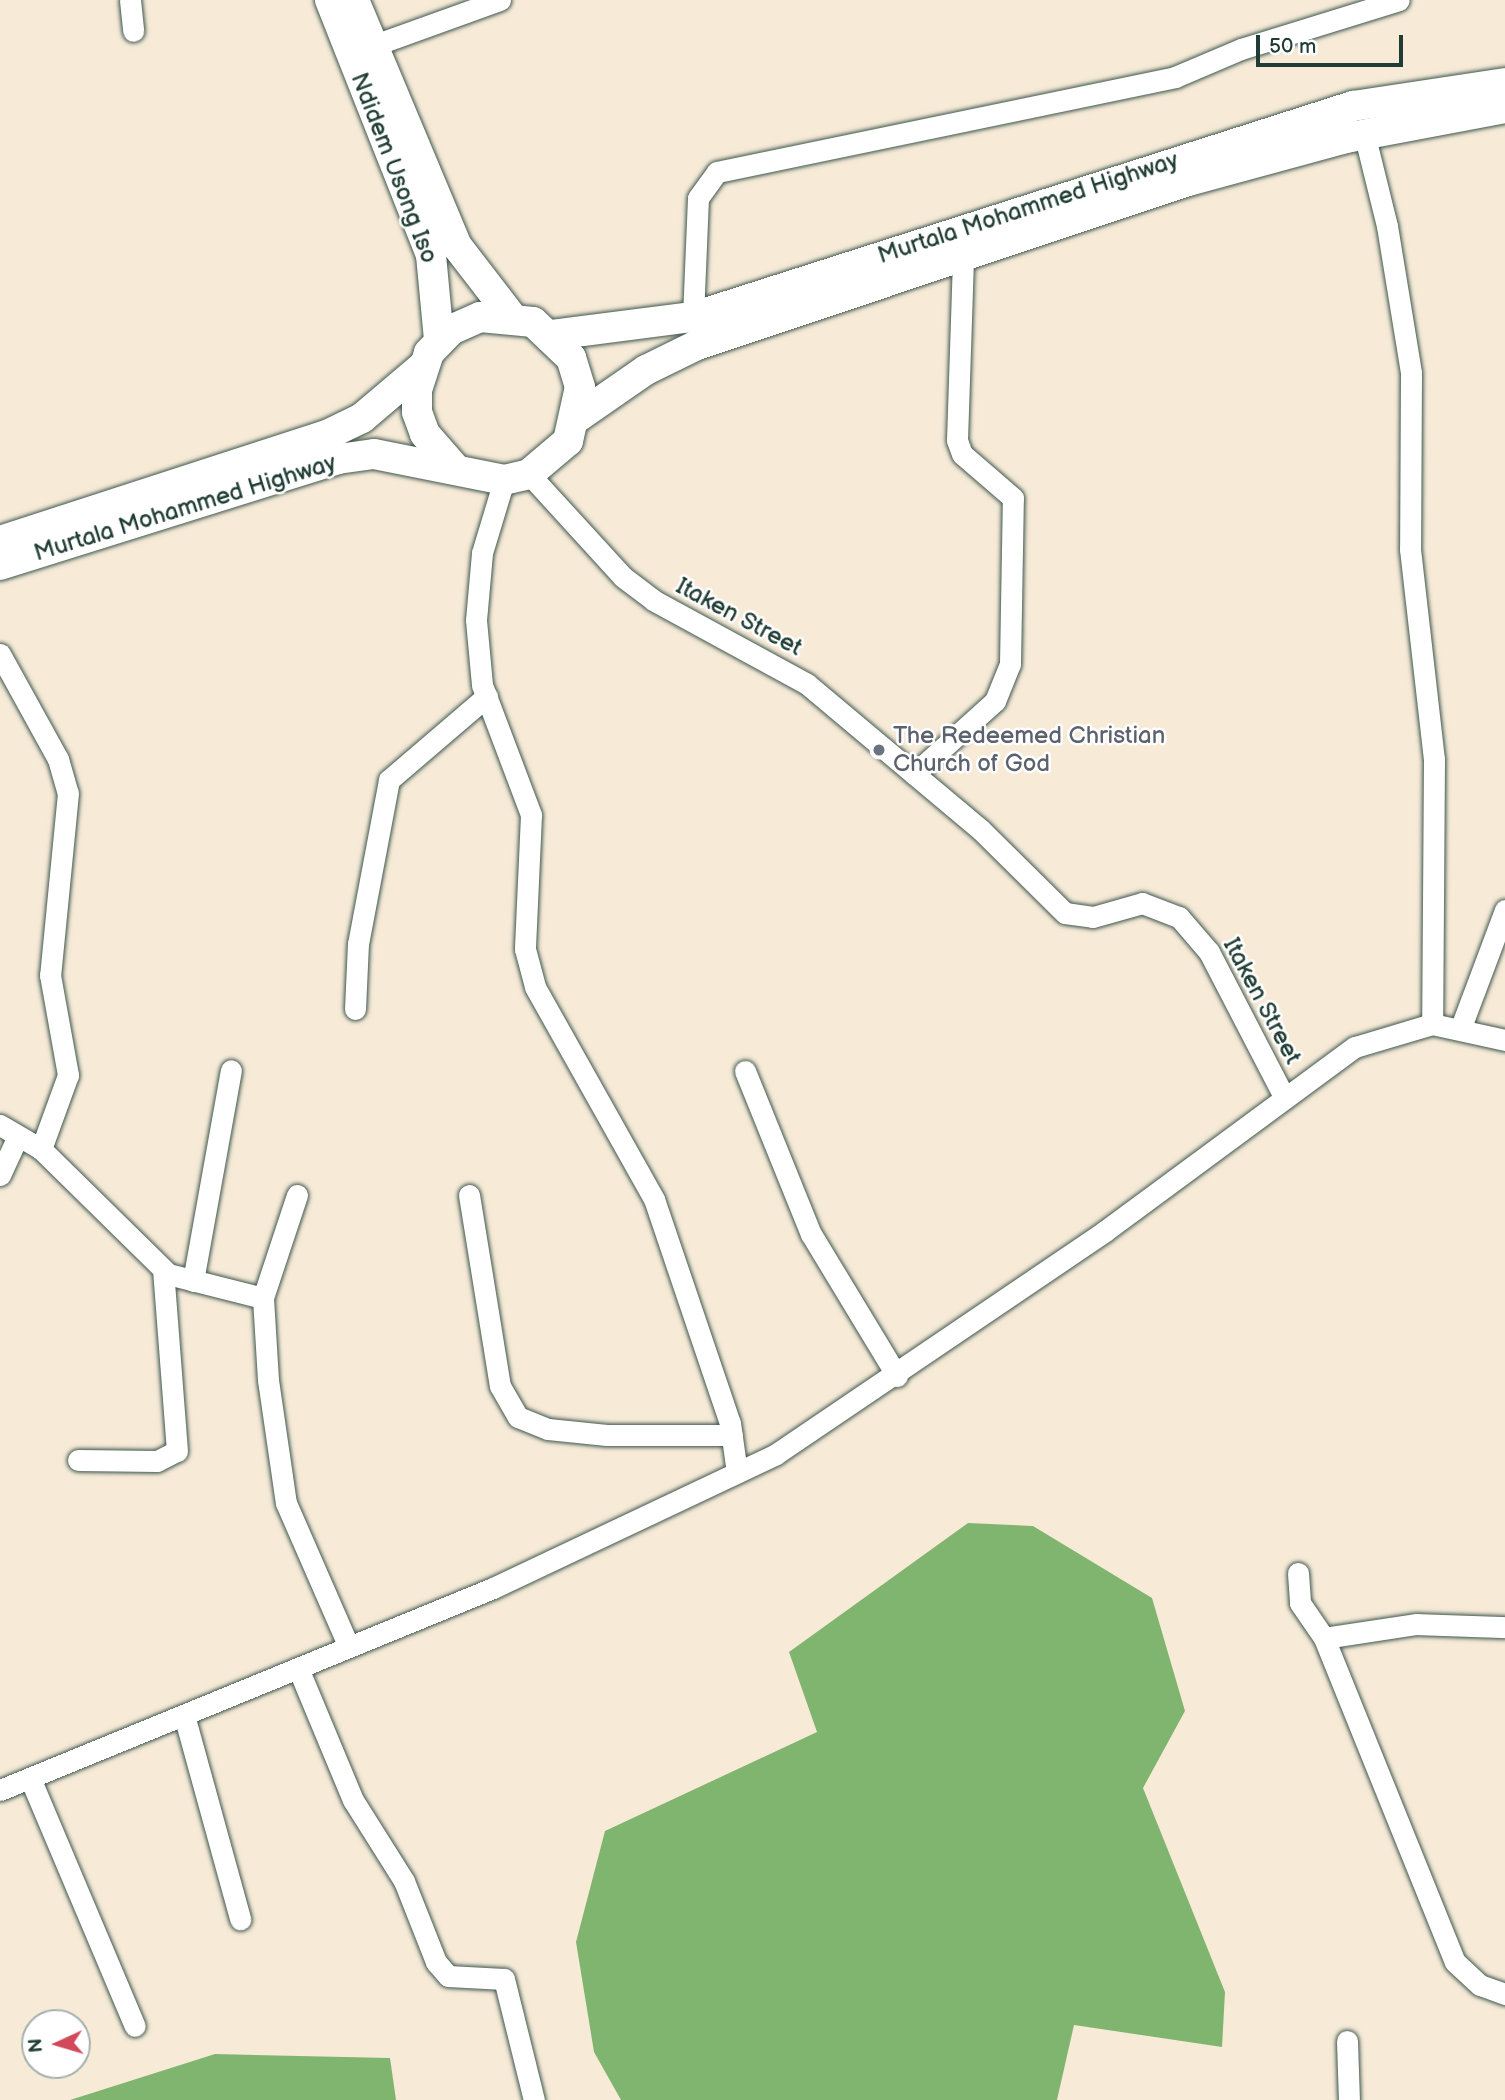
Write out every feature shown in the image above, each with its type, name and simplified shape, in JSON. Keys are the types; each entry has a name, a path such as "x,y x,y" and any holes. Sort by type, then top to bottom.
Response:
{"highway":[{"name":"Ndidem Usong Iso","path":"330,0 431,255 439,340"},
{"name":"Ndidem Usong Iso","path":"354,0 457,246 511,316"},
{"name":"Murtala Mohammed Highway","path":"552,335 693,317 1353,106 1505,83"},
{"name":"Murtala Mohammed Highway","path":"578,418 646,370 697,345 962,259 1188,181 1364,133 1505,108"},
{"path":"511,316 552,335 571,358 580,387 578,418 560,451 516,477 454,467 425,434 416,390 422,367 439,340 465,322 511,316"},
{"name":"Murtala Mohammed Highway","path":"0,541 327,435 362,418 422,367"},
{"name":"Murtala Mohammed Highway","path":"0,565 338,459 373,454 454,467"}],"street":[{"path":"130,0 133,31"},
{"path":"372,46 500,0"},
{"path":"693,317 698,198 716,172 1175,77 1241,48 1399,0"},
{"path":"1364,133 1387,226 1411,373 1410,549 1433,759 1432,1024"},
{"path":"914,774 995,701 1010,664 1013,498 962,454 957,440 962,259"},
{"path":"516,477 477,578 478,656 486,696 531,814 524,927 534,987 649,1188 732,1435 737,1473"},
{"name":"Itaken Street","path":"516,477 623,577 807,684 914,774 1065,913 1093,917 1154,903 1179,917 1209,952 1283,1095"},
{"path":"0,654 58,759 68,793 50,975 68,1075 41,1149"},
{"path":"355,1009 358,944 389,780 486,696"},
{"path":"1461,1027 1505,910"},
{"path":"0,1790 349,1647 737,1473 897,1376 1105,1231 1283,1095 1355,1046 1432,1024 1461,1027 1505,1040"},
{"path":"193,1281 231,1070"},
{"path":"745,1071 811,1234 897,1376"},
{"path":"0,1175 9,1130 41,1149 163,1270 193,1281 263,1298"},
{"path":"297,1195 263,1298 286,1503 349,1647"},
{"path":"469,1195 500,1386 518,1417 548,1429 607,1435 732,1435"},
{"path":"78,1460 157,1461 177,1451 163,1270"},
{"path":"1298,1573 1300,1604 1324,1638 1455,1962 1480,1985 1505,1994"},
{"path":"1324,1638 1417,1624 1505,1627"},
{"path":"298,1668 353,1800 404,1881 436,1962 459,1979 504,1979 534,2100"},
{"path":"184,1715 240,1919"},
{"path":"30,1778 135,2026"},
{"path":"1347,2041 1349,2100"}],"green space":[{"path":"968,1523 1033,1526 1152,1598 1185,1711 1143,1788 1225,1992 1222,2047 1074,2025 1057,2100 621,2100 594,2052 576,1942 605,1831 817,1732 789,1652"},
{"path":"215,2054 390,2058 396,2100 70,2100"}],"place":[{"name":"The Redeemed Christian Church of God","path":"879,750"}]}
